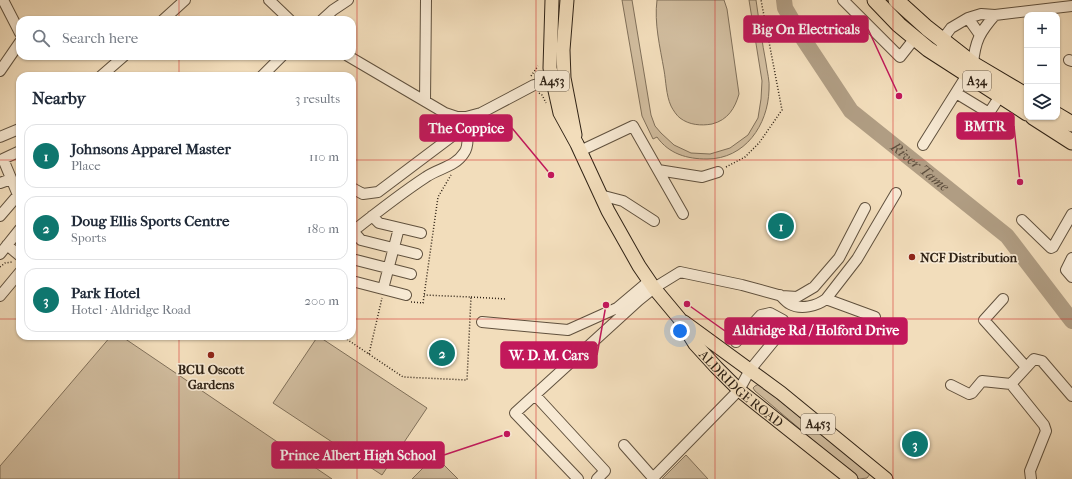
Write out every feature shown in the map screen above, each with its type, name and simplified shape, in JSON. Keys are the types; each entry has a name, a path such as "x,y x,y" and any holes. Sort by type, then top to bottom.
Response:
{"highway":[{"name":"A34","path":"875,0 899,25 928,49 1024,95"},
{"name":"A34","path":"896,0 942,40 970,69 1006,100 1024,111"},
{"path":"1060,117 1072,124"},
{"path":"1038,120 1072,142"}],"main road":[{"name":"ALDRIDGE ROAD","path":"552,0 550,68 558,79"},
{"name":"ALDRIDGE ROAD","path":"567,0 563,50 558,79 560,113 579,148 600,195 625,244 652,284 679,318 695,344 739,390 851,479"},
{"name":"ALDRIDGE ROAD","path":"679,318 780,393 879,477"}],"street":[{"path":"3,0 16,25"},
{"path":"167,16 185,0"},
{"path":"269,0 286,16"},
{"path":"326,16 348,0"},
{"path":"425,102 426,0"},
{"path":"843,0 900,56 915,38"},
{"path":"956,93 989,113 1006,100 942,50 942,40 952,28 968,18 981,14 995,15 1049,4 1072,6"},
{"path":"924,145 970,69 974,48 980,35 995,15"},
{"path":"968,18 980,35"},
{"path":"0,71 16,48"},
{"path":"106,72 119,60"},
{"path":"266,72 278,60"},
{"path":"355,60 445,113 467,121"},
{"path":"356,190 363,194 378,192 467,121 534,85 558,79"},
{"path":"356,228 427,176 454,164 459,160 466,152 468,135 467,121"},
{"path":"579,148 633,126 683,214"},
{"path":"0,137 16,130"},
{"path":"16,154 2,160 16,190"},
{"path":"658,170 702,177 718,172"},
{"path":"0,183 11,178"},
{"path":"780,295 789,304 797,306 814,306 826,299 858,259 896,193"},
{"path":"600,195 623,201 654,221"},
{"path":"0,216 16,198"},
{"path":"0,206 14,200"},
{"path":"502,324 482,322 568,330 617,308 652,284 680,272 742,285 780,295 797,297 814,287 839,258 864,208"},
{"path":"1022,220 1051,248 1054,247 1072,214"},
{"path":"372,216 379,223 421,233"},
{"path":"383,293 399,228"},
{"path":"0,254 16,234"},
{"path":"356,235 361,240 416,254"},
{"path":"7,245 16,256"},
{"path":"1072,258 1066,270 1072,277"},
{"path":"356,260 411,274"},
{"path":"0,296 16,277"},
{"path":"356,283 383,293 406,295"},
{"path":"578,479 515,413 634,304 652,284"},
{"path":"826,299 876,317"},
{"path":"1003,299 984,320 1026,367"},
{"path":"624,445 653,479 739,390 750,370 786,326 783,320 770,313 761,315 736,342"},
{"path":"1011,384 1034,359 1042,361 1072,396"},
{"path":"951,385 969,394 972,393 982,381 1011,384 1044,425 1046,431 1030,470 1031,479"},
{"path":"535,395 605,471 597,479"}],"path":[{"path":"718,172 745,157 759,143 782,110 761,0"},
{"path":"454,171 438,198 424,295 507,299"},
{"path":"0,267 16,260"},
{"path":"369,354 383,293"},
{"path":"348,340 403,377 467,380 471,297"}],"shaded area":[{"path":"622,0 632,0 651,115 655,126 674,145 691,153 710,154 730,148 748,135 758,118 762,81 749,0 756,0 769,80 768,103 759,127 752,138 743,146 733,153 721,157 700,159 686,157 667,148 657,137 653,139 642,116"},
{"path":"657,0 724,0 727,9 739,94 733,109 722,120 704,125 687,122 675,113 671,106 667,93 658,35 656,17"},
{"path":"108,340 127,340 332,479 0,479 0,466"},
{"path":"315,340 324,340 427,408 382,475 273,403"},
{"path":"759,384 870,474 867,478 859,479 755,391 753,388"},
{"path":"686,455 708,479 662,479"},
{"path":"435,456 458,479 412,479"}],"waterway":[{"name":"River Tame","path":"784,0 785,8 802,37 851,111 1007,236 1072,321"}],"place":[{"name":"Big On Electricals","path":"899,96"},
{"name":"The Coppice","path":"551,175"},
{"name":"BMTR","path":"1020,182"},
{"name":"Johnsons Apparel Master","path":"781,226"},
{"name":"NCF Distribution","path":"912,257"},
{"name":"Aldridge Rd / Holford Drive","path":"687,304"},
{"name":"W. D. M. Cars","path":"606,305"},
{"name":"Doug Ellis Sports Centre","path":"442,353"},
{"name":"BCU Oscott Gardens","path":"211,355"},
{"name":"Prince Albert High School","path":"507,434"},
{"name":"Park Hotel","path":"915,444"}]}
